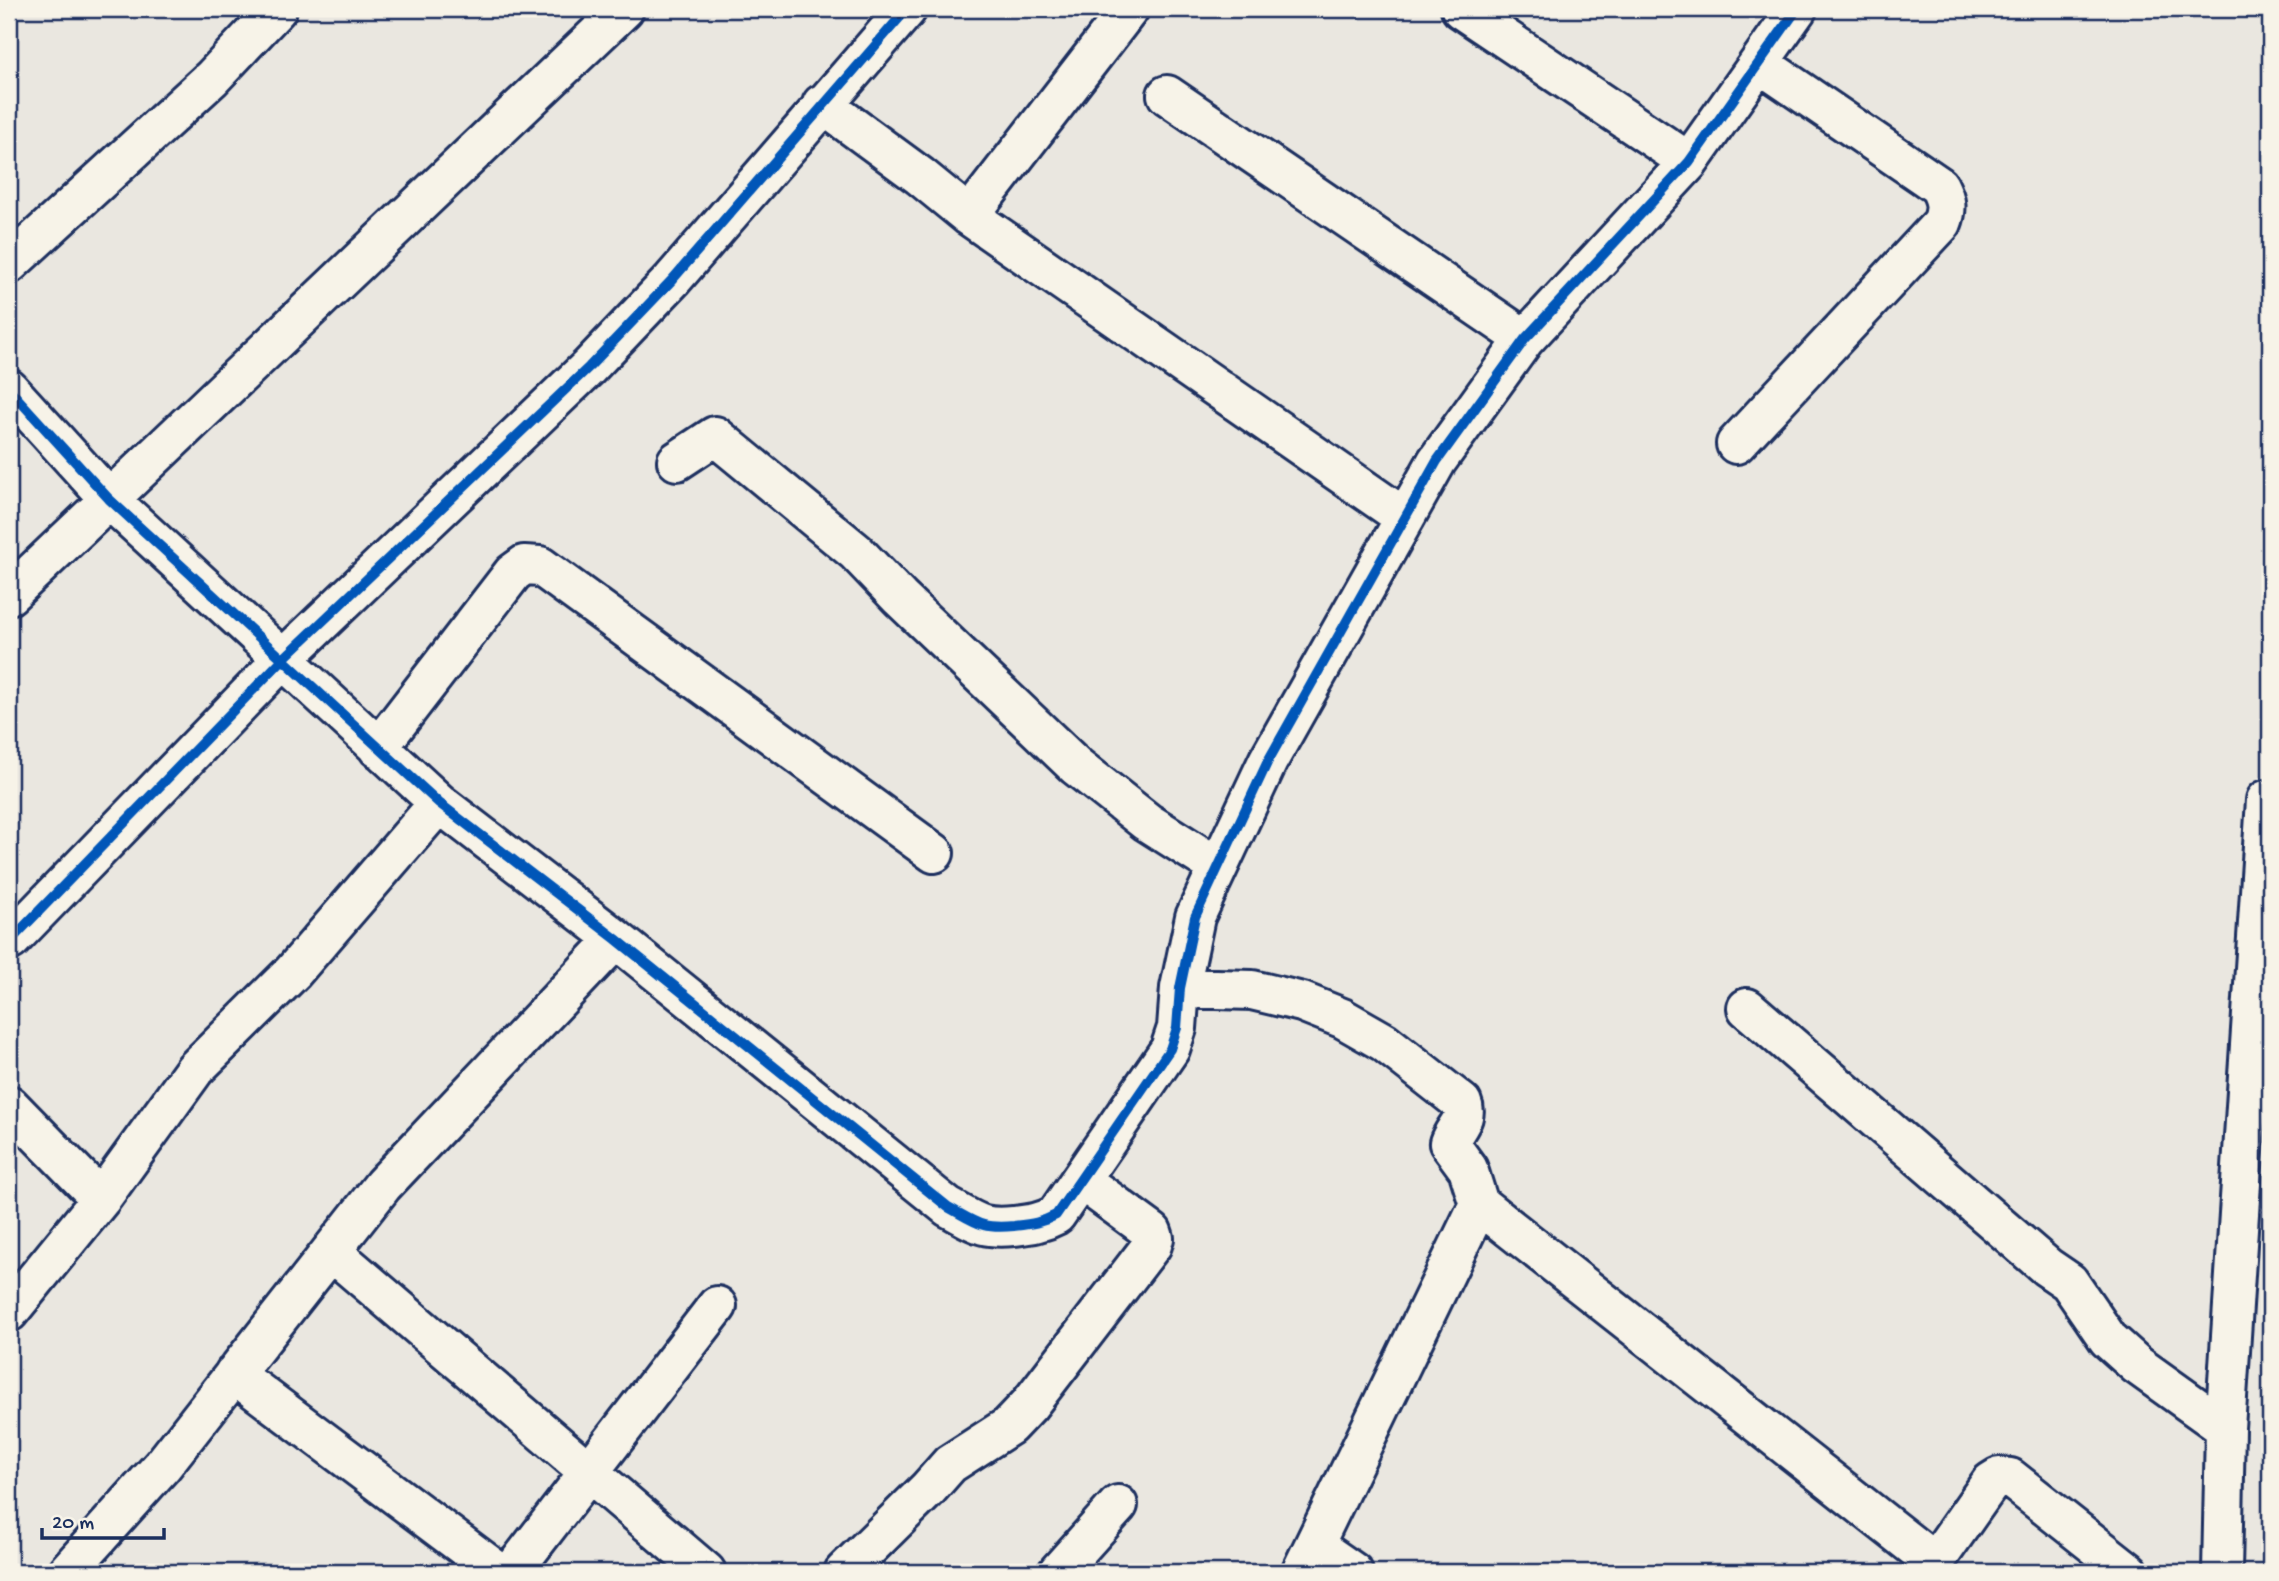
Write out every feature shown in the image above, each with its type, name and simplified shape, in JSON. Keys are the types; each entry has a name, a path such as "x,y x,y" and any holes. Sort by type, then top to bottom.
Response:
{"street":[{"path":"9,264 212,78 276,9"},
{"path":"9,595 624,9"},
{"path":"11,940 282,660 589,367 672,280 906,9"},
{"path":"969,216 1129,9"},
{"path":"1461,9 1689,162"},
{"path":"9,389 109,499 439,803 616,939 948,1207 992,1228 1039,1224 1056,1215 1170,1049 1177,1028 1180,988 1195,917 1268,761 1437,461 1525,339 1689,162 1797,9"},
{"path":"1736,444 1942,223 1947,210 1939,186 1759,63"},
{"path":"1167,95 1525,339"},
{"path":"822,104 920,176 969,216 1405,518"},
{"path":"677,461 715,436 856,552 900,598 1076,766 1147,822 1218,867"},
{"path":"377,748 513,573 524,565 540,566 934,853"},
{"path":"2222,1572 2225,1428 2266,800"},
{"path":"9,1312 100,1199 195,1069 293,972 439,803"},
{"path":"67,1572 163,1465 383,1185 616,939"},
{"path":"1180,988 1252,989 1302,1002 1342,1018 1384,1042 1462,1103 1464,1117 1448,1143 1468,1169 1479,1204 1926,1556 1939,1556 1991,1482 1999,1477 2010,1478 2129,1572"},
{"path":"1747,1008 2047,1267 2069,1282 2108,1339 2137,1365 2225,1428"},
{"path":"9,1105 100,1199"},
{"path":"844,1572 950,1464 1009,1426 1029,1405 1152,1245 1152,1231 1081,1180"},
{"path":"1353,1572 1308,1559 1479,1204"},
{"path":"331,1251 706,1572"},
{"path":"512,1572 717,1306"},
{"path":"234,1374 498,1572"},
{"path":"1058,1572 1118,1505"}],"cycle path":[{"path":"11,940 282,660 589,367 672,280 907,9"},
{"path":"9,389 109,499 439,803 616,939 948,1207 986,1226 1036,1223 1056,1215 1170,1049 1177,1028 1180,988 1195,917 1268,761 1437,461 1525,339 1689,162 1797,9"}]}
